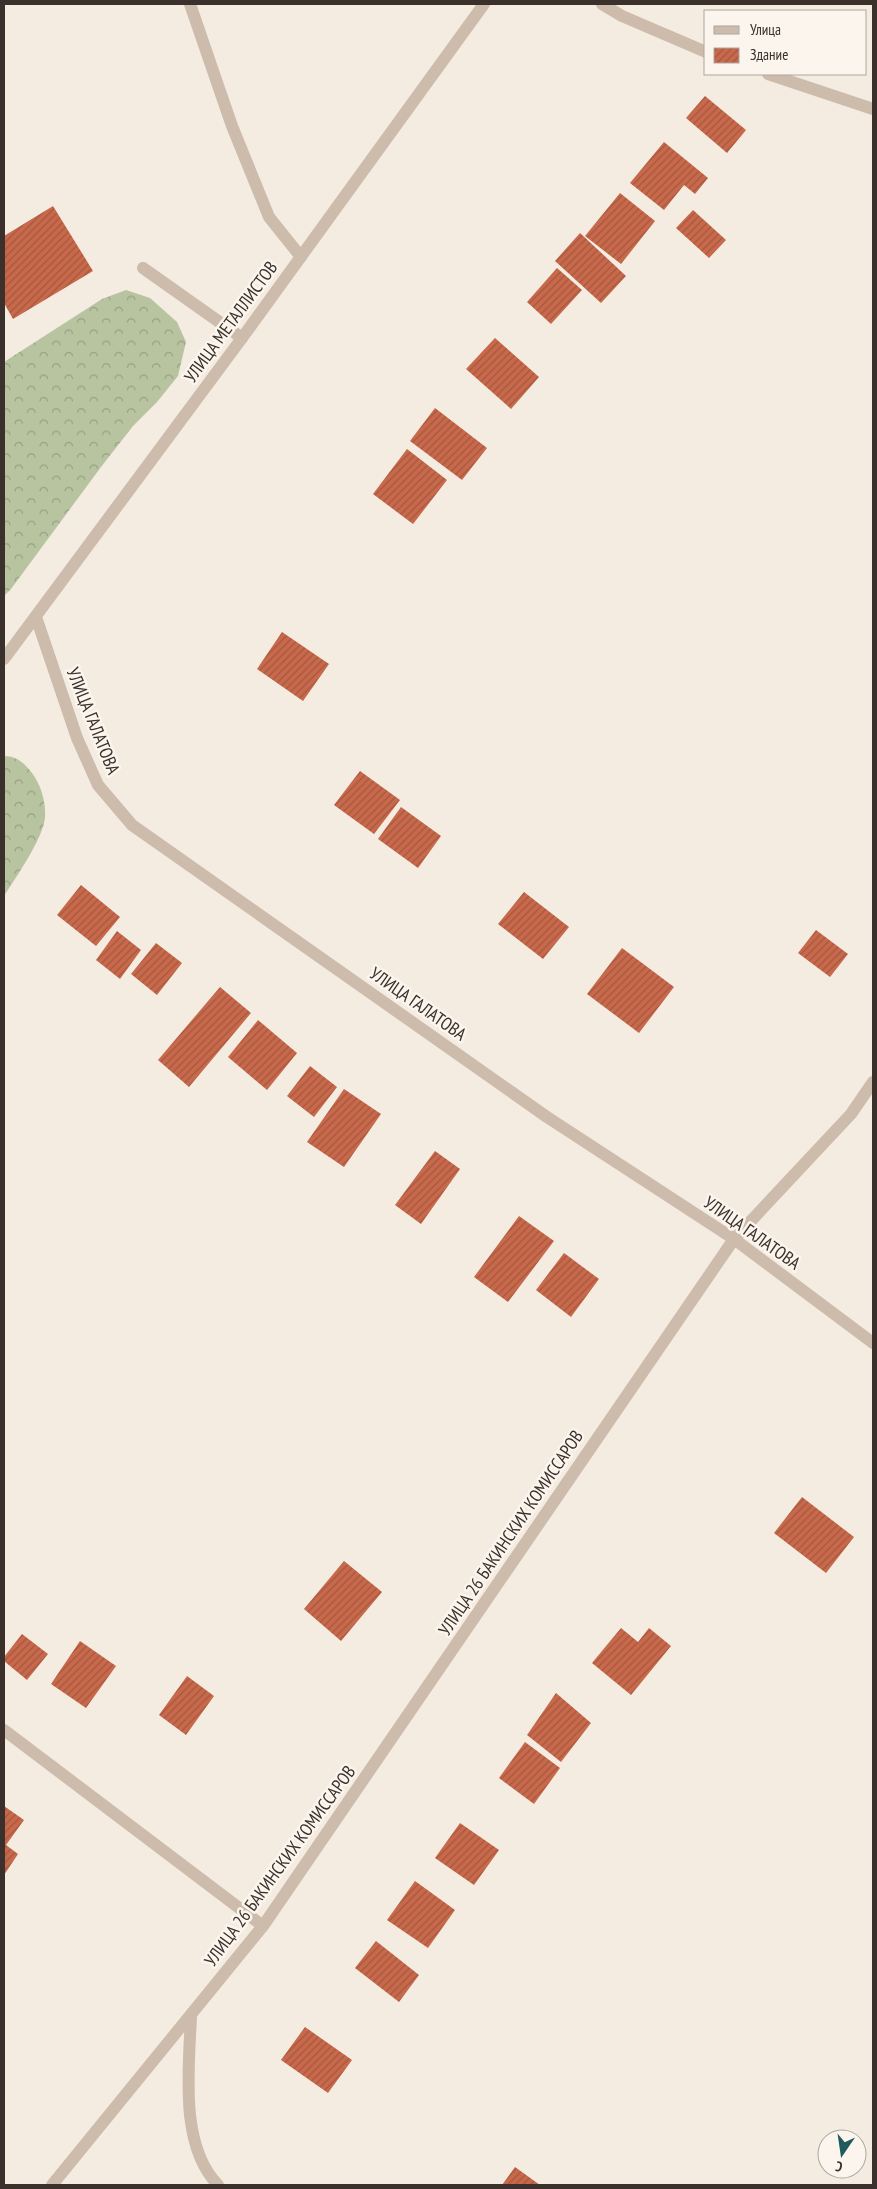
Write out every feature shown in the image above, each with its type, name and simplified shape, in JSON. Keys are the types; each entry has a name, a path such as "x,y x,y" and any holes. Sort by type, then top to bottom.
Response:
{"street":[{"path":"190,4 232,126 269,217 301,257"},
{"name":"УЛИЦА МЕТАЛЛИСТОВ","path":"4,659 242,338 484,4"},
{"path":"602,4 622,16 704,51"},
{"path":"771,75 873,109"},
{"path":"143,268 242,338"},
{"name":"УЛИЦА ГАЛАТОВА","path":"36,617 77,738 98,785 132,825 546,1117 734,1239 873,1343"},
{"name":"УЛИЦА 26 БАКИНСКИХ КОМИССАРОВ","path":"52,2185 263,1926 734,1239 851,1114 873,1082"},
{"path":"4,1730 263,1926"},
{"path":"191,2016 188,2095 196,2146 211,2178 218,2185"}],"green space":[{"path":"126,290 150,298 177,322 186,342 178,376 157,402 133,426 4,596 4,362 102,299"},
{"path":"4,756 13,757 20,761 32,773 44,800 45,817 40,835 22,869 4,896"}],"building":[{"path":"705,96 746,130 727,153 686,118"},
{"path":"664,142 708,178 695,194 684,185 664,210 630,183"},
{"path":"620,193 655,221 621,264 585,236"},
{"path":"53,206 93,271 13,319 4,303 4,236"},
{"path":"693,210 726,240 709,258 676,228"},
{"path":"580,233 626,276 601,303 555,261"},
{"path":"557,268 582,290 551,324 527,302"},
{"path":"495,338 539,377 511,409 466,369"},
{"path":"435,408 487,448 462,480 410,441"},
{"path":"407,449 447,480 413,524 373,494"},
{"path":"282,632 329,664 303,701 257,669"},
{"path":"360,771 400,800 374,834 334,805"},
{"path":"401,807 441,836 418,868 378,839"},
{"path":"81,885 120,917 96,946 57,915"},
{"path":"524,892 569,927 543,959 498,924"},
{"path":"816,930 848,954 830,977 798,953"},
{"path":"117,931 141,950 120,979 96,960"},
{"path":"156,943 182,963 157,995 131,974"},
{"path":"622,948 674,987 639,1033 587,994"},
{"path":"220,987 251,1013 189,1087 158,1060"},
{"path":"258,1020 297,1053 267,1090 228,1057"},
{"path":"310,1066 337,1087 314,1117 287,1096"},
{"path":"344,1089 381,1114 344,1167 307,1142"},
{"path":"435,1151 460,1169 421,1224 395,1205"},
{"path":"519,1216 554,1241 508,1302 474,1277"},
{"path":"564,1253 599,1279 571,1317 536,1290"},
{"path":"802,1497 854,1537 826,1573 774,1533"},
{"path":"344,1561 382,1592 341,1641 304,1609"},
{"path":"621,1628 638,1642 649,1628 671,1646 631,1695 592,1663"},
{"path":"22,1634 48,1654 27,1680 4,1661 4,1657"},
{"path":"80,1641 116,1666 86,1708 51,1684"},
{"path":"187,1676 214,1696 186,1735 159,1715"},
{"path":"556,1693 591,1723 561,1762 527,1735"},
{"path":"525,1742 560,1768 534,1804 499,1778"},
{"path":"4,1806 24,1820 6,1845 18,1854 4,1875"},
{"path":"460,1823 499,1850 474,1885 435,1858"},
{"path":"415,1881 455,1910 428,1948 387,1920"},
{"path":"376,1941 419,1975 399,2002 355,1968"},
{"path":"305,2027 352,2060 328,2093 281,2060"},
{"path":"515,2167 540,2185 502,2185"}]}
